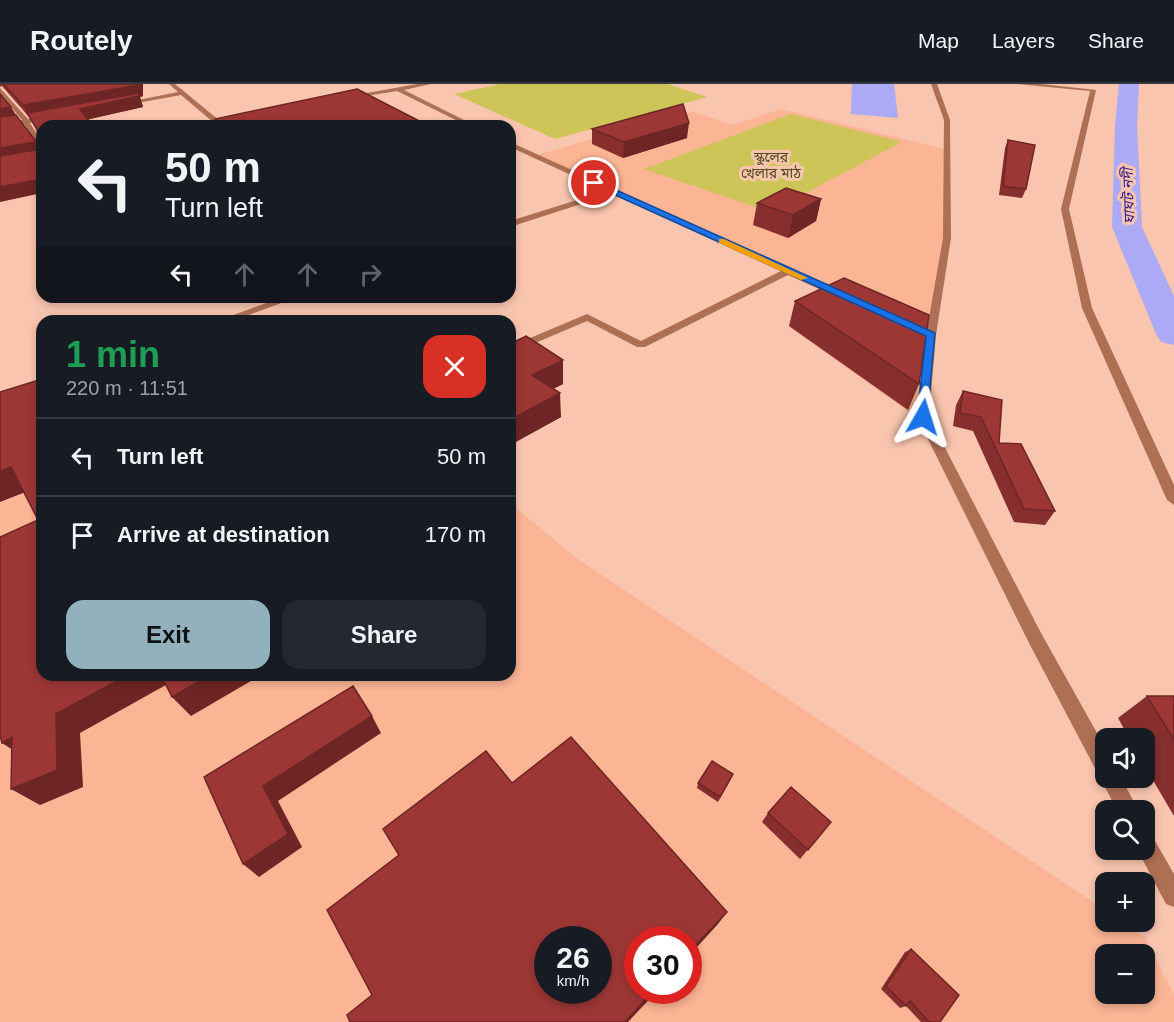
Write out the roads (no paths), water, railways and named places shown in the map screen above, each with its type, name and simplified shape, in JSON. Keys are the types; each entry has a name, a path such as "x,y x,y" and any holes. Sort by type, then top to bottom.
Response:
{"street":[{"path":"172,84 214,120"},
{"path":"385,84 461,120"},
{"path":"340,99 428,84"},
{"path":"934,84 947,120 947,226 926,333 923,417 1035,639 1095,749"},
{"path":"1020,84 1093,90 1065,209 1087,308 1174,500"},
{"path":"0,90 26,121 36,137"},
{"path":"116,105 183,93"},
{"path":"0,100 8,98"},
{"path":"0,126 60,115"},
{"path":"235,120 241,119"},
{"path":"516,147 849,298"},
{"path":"516,222 612,191"},
{"path":"516,347 587,317 641,345 788,271"},
{"path":"240,315 275,303"},
{"path":"1154,860 1174,896"}],"water":[{"path":"852,84 894,84 898,118 851,114"}],"waterway":[{"name":"ঘাঘট নদী","path":"1129,84 1126,126 1127,227 1174,334"}],"park label":[{"name":"স্কুলের খেলার মাঠ","path":"771,166"}]}
